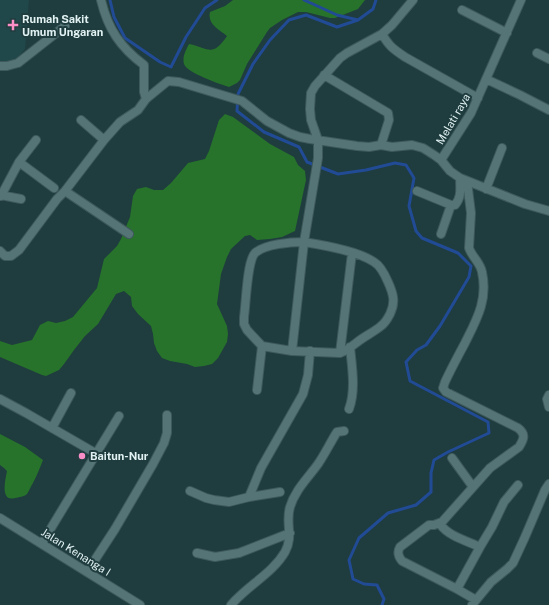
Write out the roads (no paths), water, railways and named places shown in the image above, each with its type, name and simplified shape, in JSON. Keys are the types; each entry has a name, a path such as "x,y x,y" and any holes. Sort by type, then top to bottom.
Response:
{"street":[{"path":"101,0 106,18 116,38 135,59 144,65 144,92 146,99"},
{"path":"292,351 304,242 318,158 318,140 310,109 311,93 324,75 340,58 382,34 392,25 413,0"},
{"name":"Melati raya","path":"521,0 478,98 462,128 441,160 450,171 463,180 525,204 549,211"},
{"path":"462,10 507,33"},
{"path":"0,66 18,63 65,26"},
{"path":"382,34 390,46 404,57 478,98"},
{"path":"537,53 549,59"},
{"path":"324,75 388,113 389,120 381,145"},
{"path":"486,79 549,110"},
{"path":"0,252 5,256 11,256 19,250 104,140 120,122 138,110 146,99 168,81 179,82 238,100 267,121 300,137 369,147 381,145 392,147 406,145 418,146 429,151 441,160"},
{"path":"81,120 104,140"},
{"path":"21,199 1,196 20,162 36,140"},
{"path":"486,189 502,148"},
{"path":"20,162 54,188"},
{"path":"417,191 453,205 456,204 460,196 463,180"},
{"path":"463,180 471,213 469,248 482,271 484,283 483,299 479,314 443,388 446,392 518,428 522,432 523,436 521,443 490,468 440,524 430,525 400,547 398,552 399,558 402,561 457,589 474,602 491,582 513,563 549,484"},
{"path":"65,191 130,234"},
{"path":"441,234 451,205"},
{"path":"288,242 304,242 352,253 376,263 381,269 392,291 394,301 392,309 383,325 346,351 340,353 292,351 262,346 247,330 244,324 244,317 249,272 252,258 256,252 288,242"},
{"path":"340,353 352,253"},
{"path":"257,390 262,346"},
{"path":"349,409 352,402 353,382 350,347"},
{"path":"249,497 261,468 303,394 308,375 310,351"},
{"path":"52,428 71,393"},
{"path":"549,395 547,399 549,407"},
{"path":"0,399 97,454"},
{"path":"88,572 115,529 164,443 167,415"},
{"path":"42,543 119,416"},
{"path":"232,605 243,593 280,561 290,541 290,506 337,432 344,431"},
{"path":"452,458 473,487"},
{"path":"457,589 492,527 504,502 518,484"},
{"path":"190,491 206,498 229,502 280,492"},
{"name":"Jalan Kenanga I","path":"0,518 139,605"},
{"path":"440,524 451,534 480,547"},
{"path":"197,553 215,557 239,553 290,533"}],"waterway":[{"path":"110,0 114,17 125,38 160,62 171,67 186,37 205,8 217,0"},
{"path":"304,0 337,15 358,20 373,9 376,0"},
{"path":"358,20 337,27 306,15 289,20 270,40 253,64 238,94 237,111 264,132 299,147 307,162 338,174 366,170 395,163 406,165 414,178 409,206 416,231 422,238 458,253 471,266 469,277 440,326 426,345 417,350 406,362 410,381 488,422 489,433 434,460 431,473 431,492 416,505 388,513 359,538 349,560 353,579 364,584 377,585 384,599 382,605"}],"place":[{"name":"Rumah Sakit Umum Ungaran","path":"13,25"},
{"name":"Baitun-Nur","path":"82,456"}]}
